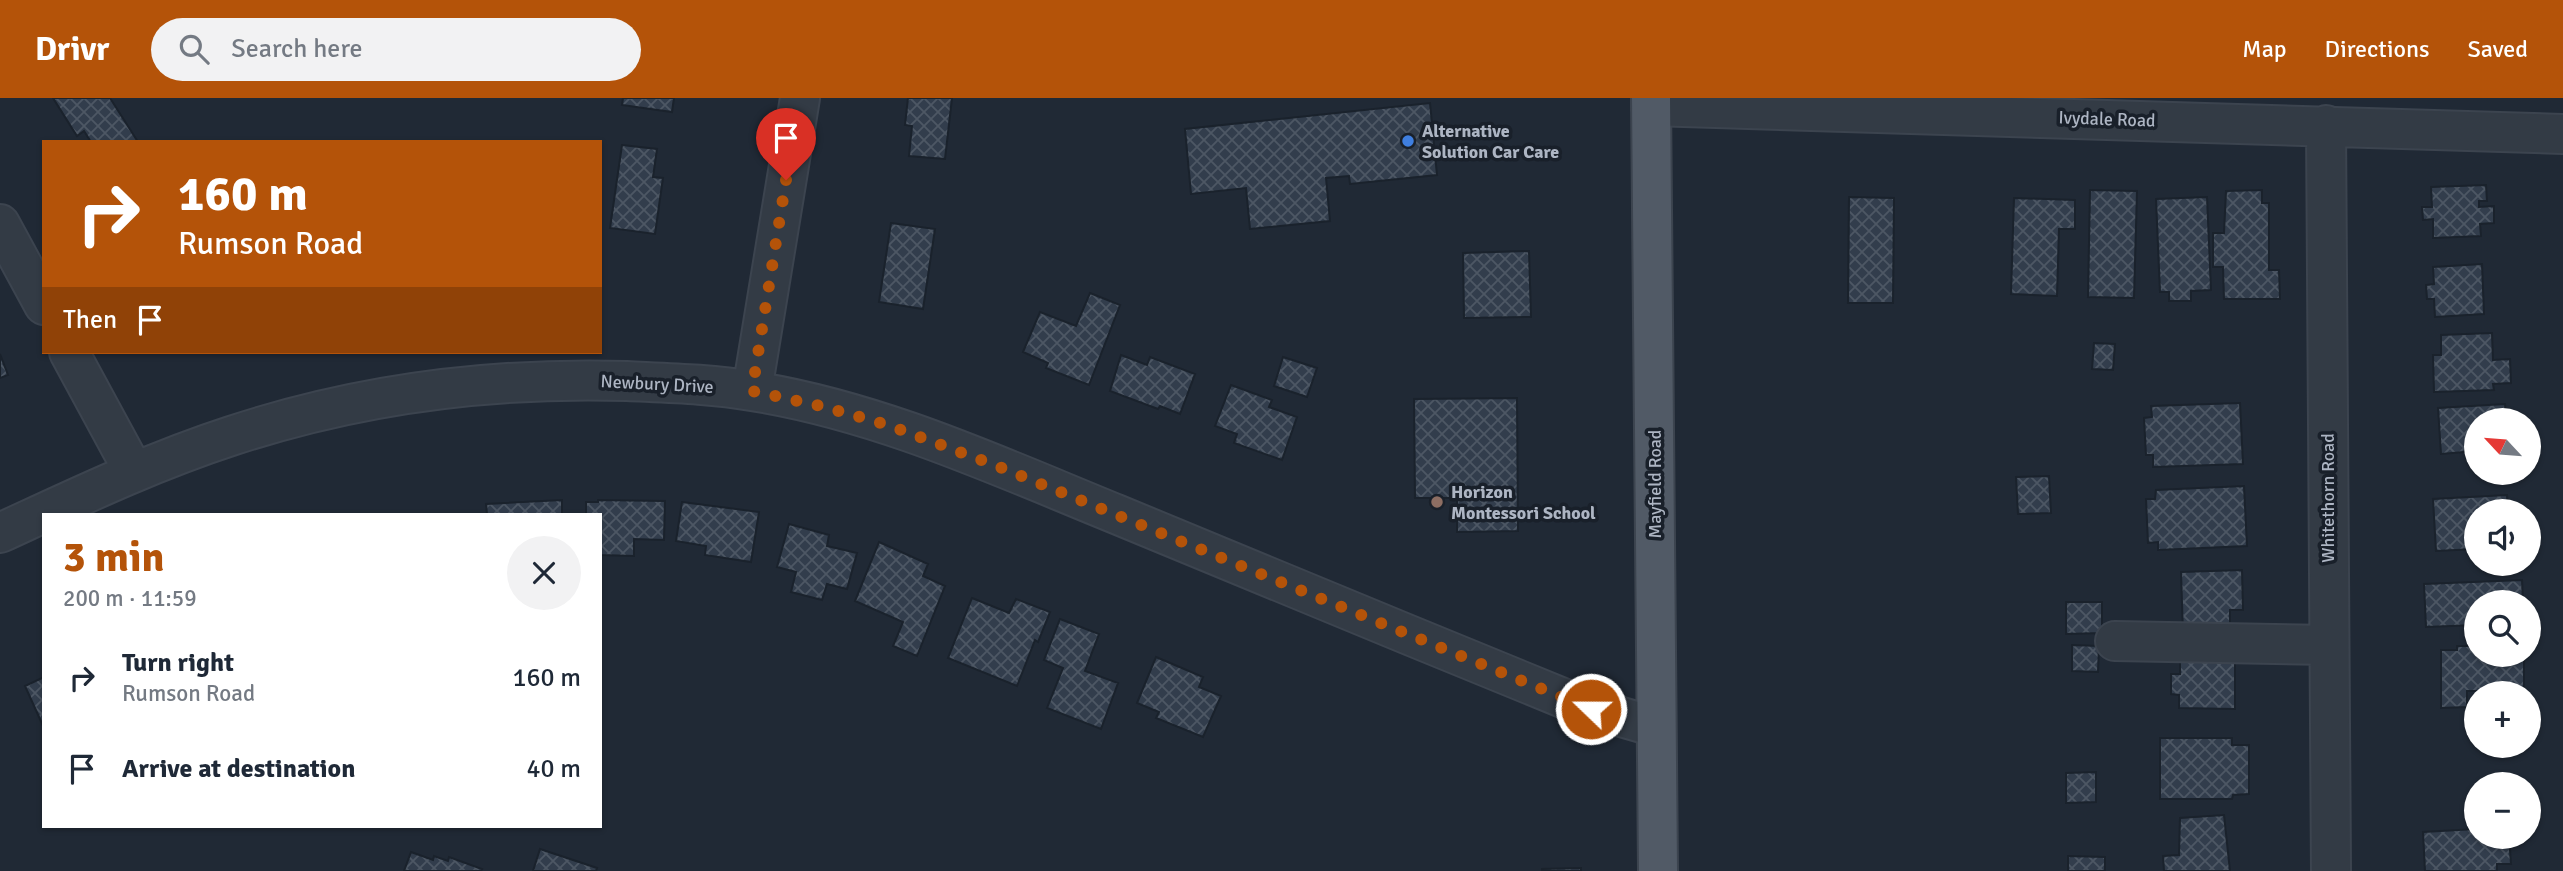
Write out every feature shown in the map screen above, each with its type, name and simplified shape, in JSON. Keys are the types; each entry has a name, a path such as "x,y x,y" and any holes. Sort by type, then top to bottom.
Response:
{"main road":[{"name":"Mayfield Road","path":"1651,102 1658,871"}],"street":[{"path":"752,391 800,98"},
{"name":"Ivydale Road","path":"1651,102 2563,134"},
{"name":"Whitethorn Road","path":"2326,125 2331,871"},
{"path":"0,224 42,301"},
{"path":"70,354 134,472"},
{"name":"Newbury Drive","path":"44,513 134,472 232,435 335,407 459,386 560,379 675,383 752,391 821,406 912,434 997,466 1591,709 1656,727"},
{"name":"Newbury Drive","path":"0,533 42,514"},
{"path":"2115,641 2329,645"}],"building":[{"path":"53,98 110,98 137,140 90,140 84,131 77,136"},
{"path":"623,98 674,98 672,112 622,105"},
{"path":"908,98 952,98 945,159 909,156 912,126 905,125"},
{"path":"1430,103 1437,175 1350,184 1349,176 1326,178 1330,221 1250,229 1246,188 1191,194 1185,129"},
{"path":"622,145 657,149 653,177 663,178 655,234 610,228"},
{"path":"2486,185 2487,201 2479,201 2479,207 2494,206 2494,223 2480,224 2481,236 2433,238 2433,219 2423,220 2422,207 2432,207 2431,187"},
{"path":"2090,190 2137,191 2134,298 2088,297"},
{"path":"2262,190 2262,203 2269,203 2269,270 2279,270 2280,299 2224,299 2223,267 2213,267 2213,233 2224,233 2226,191"},
{"path":"1849,197 1894,198 1893,303 1848,303"},
{"path":"2207,197 2211,290 2191,291 2191,301 2169,301 2169,292 2160,292 2156,199"},
{"path":"2014,198 2075,200 2075,229 2059,229 2057,296 2011,294"},
{"path":"891,223 935,229 923,309 879,302"},
{"path":"1529,251 1531,317 1464,318 1463,253"},
{"path":"2482,264 2484,314 2435,317 2434,299 2427,299 2426,285 2434,284 2433,267"},
{"path":"1090,293 1120,305 1089,385 1046,368 1048,363 1023,352 1040,312 1076,326"},
{"path":"2492,333 2493,360 2510,359 2511,383 2493,384 2494,390 2434,392 2433,355 2441,355 2441,335"},
{"path":"2094,343 2115,344 2113,370 2092,369"},
{"path":"0,354 8,375 0,378"},
{"path":"1121,355 1147,365 1150,357 1195,374 1180,414 1160,406 1158,409 1110,391"},
{"path":"1283,357 1317,368 1307,397 1274,386"},
{"path":"1231,385 1272,400 1269,407 1297,417 1282,460 1234,443 1237,434 1215,426"},
{"path":"1517,398 1518,531 1457,532 1457,498 1415,498 1414,399"},
{"path":"2240,403 2243,464 2153,467 2153,455 2146,455 2144,418 2152,417 2151,406"},
{"path":"2505,404 2505,408 2464,408 2464,452 2441,454 2438,408"},
{"path":"2049,476 2051,513 2018,514 2016,477"},
{"path":"2244,486 2247,546 2158,550 2158,542 2148,543 2146,499 2155,499 2156,490"},
{"path":"2507,495 2507,499 2464,499 2464,550 2436,551 2433,499"},
{"path":"562,500 562,513 487,513 486,504"},
{"path":"665,501 664,540 634,539 634,556 602,555 602,513 586,513 586,502"},
{"path":"682,502 759,512 751,562 705,555 706,546 676,541"},
{"path":"789,524 829,535 827,546 857,553 847,589 827,584 822,600 791,592 796,572 777,567"},
{"path":"879,542 928,564 923,576 945,586 917,656 893,646 903,622 855,601"},
{"path":"2242,570 2243,610 2230,610 2230,633 2183,634 2181,572"},
{"path":"2522,580 2522,590 2464,590 2464,625 2426,627 2424,584"},
{"path":"972,598 1009,613 1016,599 1050,612 1038,642 1035,640 1017,686 948,658"},
{"path":"2066,602 2102,602 2102,633 2066,634"},
{"path":"1060,619 1099,634 1085,671 1118,683 1101,729 1047,708 1063,668 1044,660"},
{"path":"2072,645 2099,646 2098,672 2072,671"},
{"path":"2457,646 2464,646 2464,667 2524,667 2524,681 2464,681 2464,707 2441,708 2441,650 2457,650"},
{"path":"1156,657 1203,677 1199,687 1221,696 1203,737 1156,718 1159,712 1137,703"},
{"path":"2180,661 2235,661 2235,709 2179,708 2179,695 2171,694 2171,674 2180,674"},
{"path":"42,678 42,724 25,686"},
{"path":"2160,738 2232,738 2232,745 2249,745 2249,794 2233,795 2232,799 2160,799"},
{"path":"2096,772 2096,802 2066,803 2066,773"},
{"path":"2224,815 2230,871 2164,871 2163,856 2179,855 2180,818"},
{"path":"2464,830 2464,849 2510,849 2511,864 2497,864 2497,871 2425,871 2423,832"},
{"path":"540,849 597,868 596,871 533,871"},
{"path":"411,852 433,860 434,856 448,861 449,857 482,869 404,871"},
{"path":"2068,856 2105,857 2105,871 2068,871"},
{"path":"1581,868 1581,871 1542,871 1542,869"}],"place":[{"name":"Alternative Solution Car Care","path":"1408,141"},
{"name":"Horizon Montessori School","path":"1437,502"}],"route":[{"path":"786,180 752,391 821,406 888,425 997,466 1591,709"}]}
